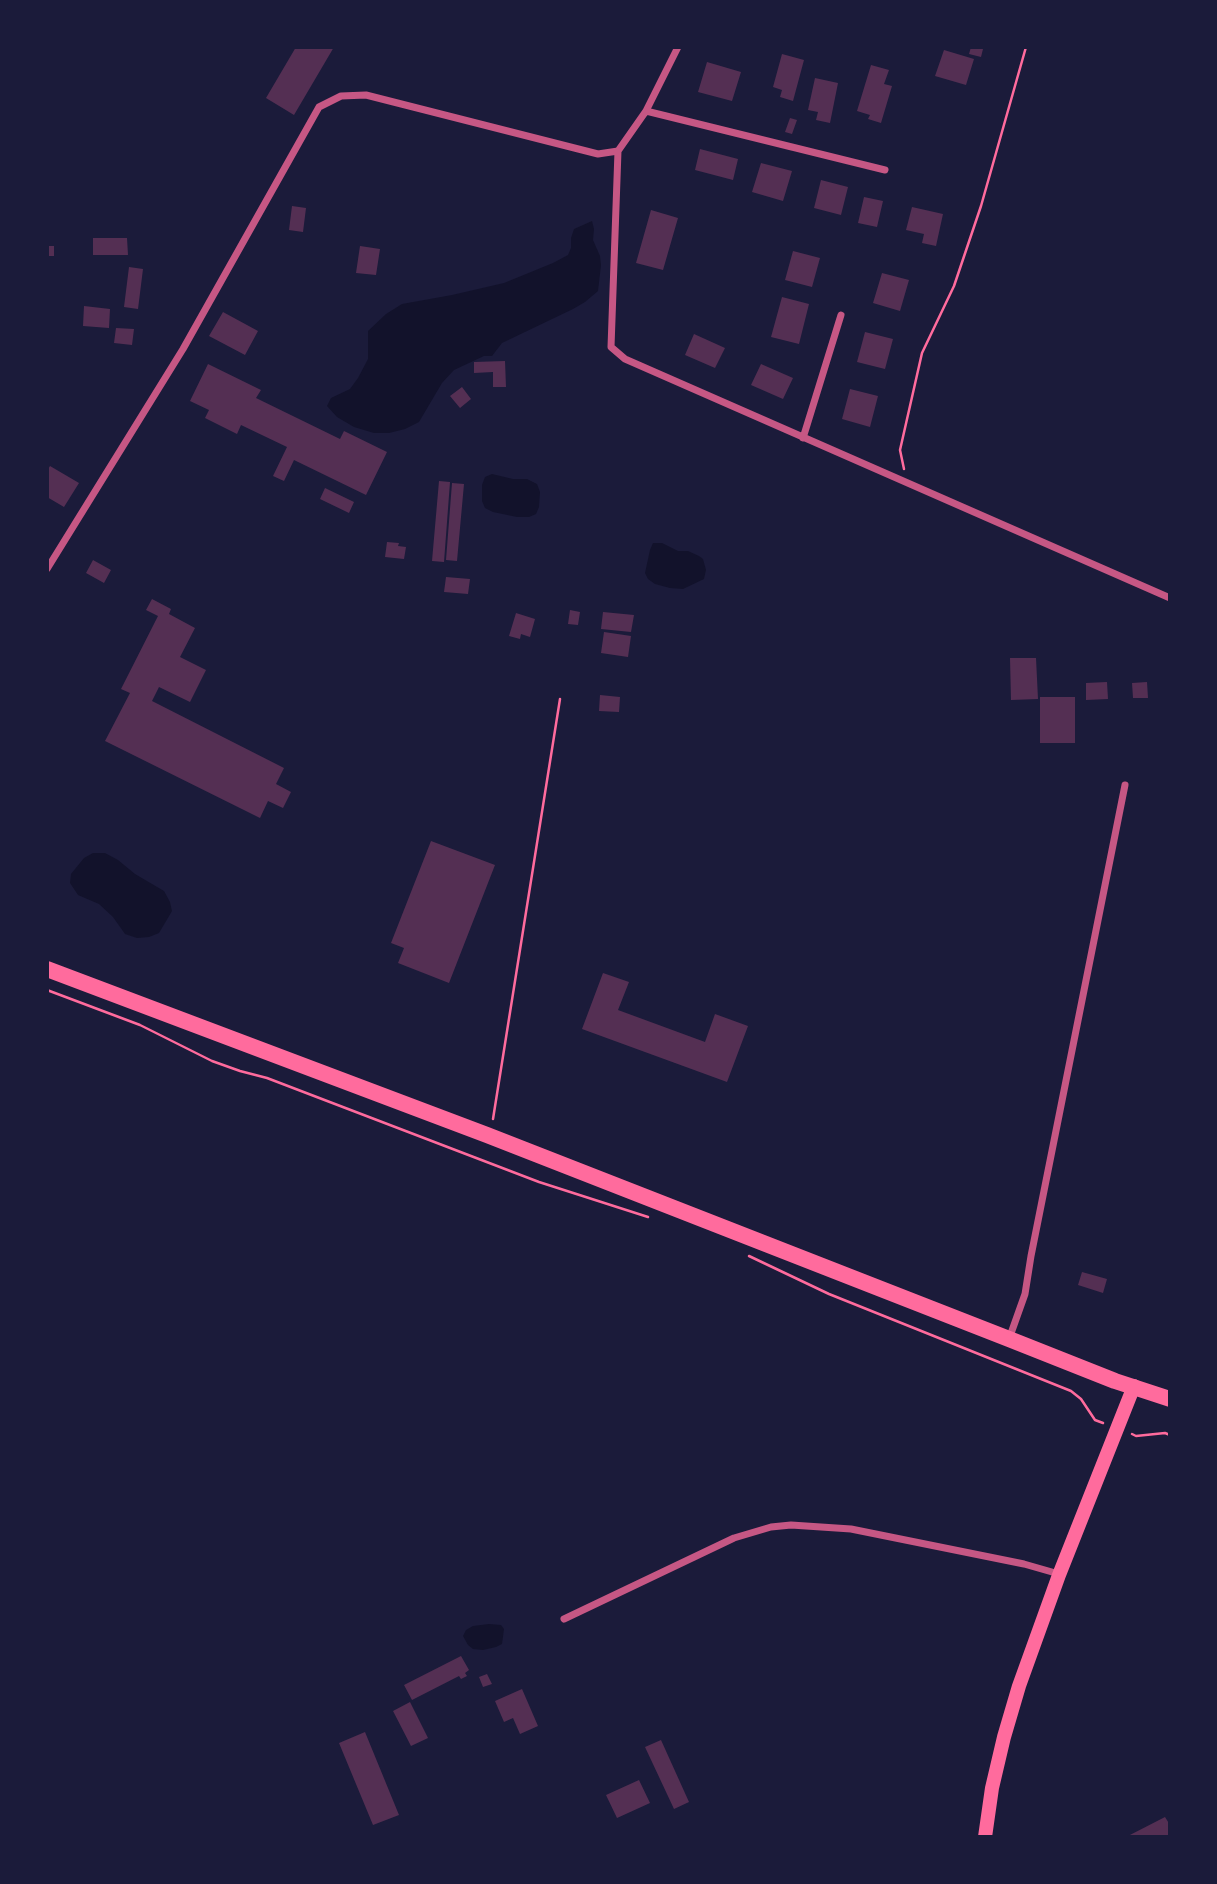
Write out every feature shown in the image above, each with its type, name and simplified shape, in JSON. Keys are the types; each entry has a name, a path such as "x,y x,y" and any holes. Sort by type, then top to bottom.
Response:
{"main road":[{"path":"47,969 487,1135 1170,1399"},
{"path":"985,1837 992,1787 1019,1686 1059,1575 1134,1386"}],"street":[{"path":"678,47 646,111 618,151 611,347 625,359 1170,598"},
{"path":"47,569 183,349 319,107 341,96 366,95 598,154 618,151"},
{"path":"646,111 885,170"},
{"path":"803,438 841,315"},
{"path":"1009,1339 1025,1294 1125,785"},
{"path":"564,1619 734,1538 762,1529 790,1525 851,1529 1024,1564 1059,1575"}],"path":[{"path":"906,482 900,450 922,353 954,286 981,206 1026,47"},
{"path":"487,1135 495,1112 560,699"},
{"path":"47,990 140,1025 240,1072 267,1078 539,1182 648,1216"},
{"path":"745,1254 828,1294 1071,1391 1081,1399 1095,1420 1136,1436 1164,1433 1170,1435"}],"shaded area":[{"path":"592,221 593,240 601,265 598,291 573,309 502,343 492,356 484,356 454,370 442,383 419,422 389,433 374,433 354,427 337,417 327,406 331,398 350,389 358,378 368,359 368,331 386,314 402,304 504,283 553,263 568,255 574,229"},
{"path":"492,474 527,479 537,484 540,492 536,514 517,517 485,508 482,485 485,477"},
{"path":"653,543 662,543 678,551 688,551 699,556 703,559 706,570 704,579 683,589 655,584 645,573"},
{"path":"93,853 105,853 164,891 172,911 159,933 137,938 125,934 99,904 78,895 70,883 71,874 84,858"},
{"path":"501,1625 504,1629 502,1644 483,1650 473,1649 468,1645 463,1636 466,1630 473,1626"}],"building":[{"path":"296,47 334,47 294,115 266,98"},
{"path":"971,47 983,49 981,57 969,54"},
{"path":"944,50 974,59 966,85 935,76"},
{"path":"782,54 804,60 793,101 780,97 782,90 773,87"},
{"path":"707,62 741,72 732,101 698,92"},
{"path":"871,65 889,70 884,84 892,86 881,123 868,119 870,115 857,111"},
{"path":"815,78 838,83 830,123 816,120 818,112 808,110"},
{"path":"790,118 797,120 792,134 785,132"},
{"path":"700,149 738,159 733,180 695,170"},
{"path":"761,163 792,171 783,201 752,192"},
{"path":"821,180 848,187 841,215 814,208"},
{"path":"864,197 883,201 877,227 858,223"},
{"path":"292,206 306,208 303,232 289,230"},
{"path":"912,207 943,214 936,246 922,243 924,234 906,230"},
{"path":"651,210 678,218 663,270 636,263"},
{"path":"93,238 127,238 128,255 93,255"},
{"path":"47,246 54,246 54,256 47,256"},
{"path":"360,246 380,249 376,275 356,273"},
{"path":"793,251 820,258 812,287 785,280"},
{"path":"129,267 143,269 138,309 124,307"},
{"path":"882,273 909,280 900,311 873,303"},
{"path":"782,297 809,304 799,344 771,337"},
{"path":"84,306 110,309 109,328 83,326"},
{"path":"223,312 258,331 245,355 209,336"},
{"path":"116,328 134,329 132,345 114,343"},
{"path":"865,332 893,339 885,369 857,362"},
{"path":"694,334 725,348 715,368 685,355"},
{"path":"505,361 506,387 493,387 493,372 474,373 474,362"},
{"path":"208,364 261,390 256,398 340,439 344,431 387,452 366,495 294,460 284,481 273,476 287,447 241,425 237,434 205,418 209,410 190,401"},
{"path":"761,364 793,378 783,399 751,385"},
{"path":"462,387 471,399 460,408 450,396"},
{"path":"850,389 878,396 870,427 842,419"},
{"path":"50,466 79,483 64,507 47,497 47,471"},
{"path":"439,481 450,482 444,562 432,561"},
{"path":"452,483 464,484 457,561 446,560"},
{"path":"325,488 354,502 349,513 320,499"},
{"path":"387,542 406,547 404,559 385,557"},
{"path":"93,560 111,570 104,583 86,573"},
{"path":"446,577 470,579 468,594 444,592"},
{"path":"152,599 171,609 169,614 195,628 180,657 206,670 190,702 159,687 152,701 284,768 276,784 291,792 283,808 268,801 260,818 105,741 130,693 121,689 158,616 146,610"},
{"path":"570,610 580,612 578,625 568,624"},
{"path":"603,612 634,615 631,632 601,629"},
{"path":"516,613 535,619 530,637 521,634 520,639 509,636"},
{"path":"604,632 631,636 628,657 601,653"},
{"path":"1010,658 1036,658 1038,699 1011,700"},
{"path":"1107,682 1108,699 1086,700 1086,683"},
{"path":"1147,682 1148,698 1133,698 1132,683"},
{"path":"600,695 620,697 619,712 599,711"},
{"path":"1040,697 1075,697 1075,743 1040,743"},
{"path":"431,841 495,865 449,983 398,963 404,948 391,943"},
{"path":"603,973 629,982 618,1010 705,1042 715,1014 748,1026 727,1082 582,1029"},
{"path":"1082,1272 1107,1279 1103,1293 1078,1285"},
{"path":"461,1656 469,1670 465,1673 467,1676 461,1679 459,1676 412,1700 404,1685"},
{"path":"487,1674 492,1684 483,1687 479,1677"},
{"path":"522,1689 538,1726 520,1734 513,1718 504,1722 495,1701"},
{"path":"410,1702 428,1738 411,1746 393,1711"},
{"path":"365,1732 399,1815 373,1825 339,1743"},
{"path":"661,1740 689,1802 674,1809 645,1747"},
{"path":"639,1780 650,1803 617,1818 606,1795"},
{"path":"1165,1817 1170,1825 1170,1837 1126,1837"}]}
